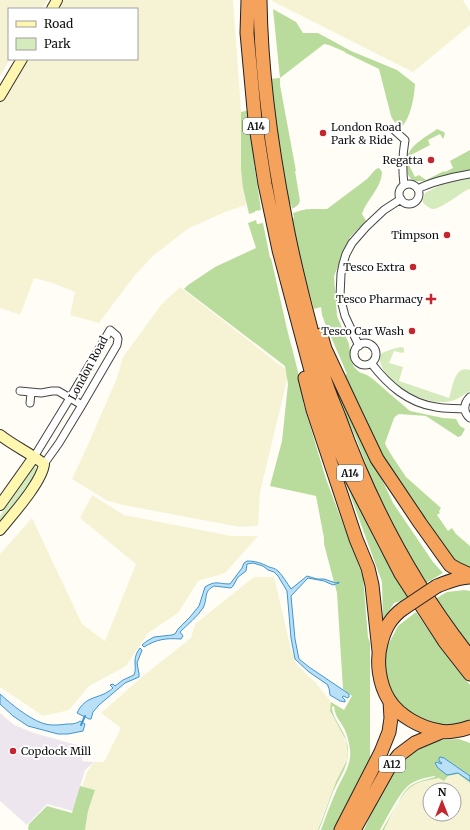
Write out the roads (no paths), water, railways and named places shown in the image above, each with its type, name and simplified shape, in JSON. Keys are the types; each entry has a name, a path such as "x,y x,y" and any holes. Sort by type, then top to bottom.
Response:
{"highway":[{"name":"A14","path":"248,0 247,33 255,120 265,184 278,250 313,378 333,434 351,477 401,574 445,642 470,674"},
{"name":"A14","path":"260,0 261,32 269,120 277,180 299,284 324,378 365,484 407,564 429,601 470,657"},
{"name":"A14","path":"278,250 280,277 294,340 313,410 356,539 368,568 372,585 379,651"},
{"name":"A14","path":"299,284 309,302 325,349 377,458 450,565 470,576"},
{"path":"466,730 441,732 427,728 404,715 390,701 382,685 380,676 379,651 387,625 398,612 438,586 449,581 470,576"},
{"name":"A12","path":"341,830 381,752 389,732 391,718 390,701"},
{"name":"A12","path":"354,830 388,769 399,755 414,743 441,732"}],"street":[{"path":"0,96 21,60"},
{"path":"394,130 405,140 402,155 404,185 399,192 400,199 408,204 417,200 419,196 418,189 410,184 404,185"},
{"path":"418,189 425,185 470,174"},
{"path":"358,346 345,316 340,296 343,264 352,243 366,227 384,210 400,199"},
{"name":"London Road","path":"0,505 34,456 110,330 117,336 118,341 114,350 59,443 44,464 42,472 35,485 0,530"},
{"path":"362,344 372,346 376,354 374,361 370,364 363,365 358,362 355,358 355,353 358,346 362,344"},
{"path":"370,364 390,385 400,393 413,400 437,408 464,409"},
{"path":"20,391 31,393 58,391 82,405"},
{"path":"30,403 31,393"},
{"path":"470,397 466,401 464,409 465,413 470,418"},
{"path":"0,435 44,464"}],"water":[{"path":"247,561 258,562 276,569 291,589 307,576 336,583 339,582 333,585 324,581 308,578 291,596 295,639 299,659 349,694 349,697 347,698 344,696 342,697 345,702 340,701 330,695 328,685 309,672 295,659 291,638 287,591 274,572 253,563 247,564 246,571 238,577 231,588 214,586 208,590 203,608 180,632 183,636 181,639 162,640 153,642 144,647 142,645 154,637 175,634 199,606 205,587 215,583 230,584 244,563"},
{"path":"140,648 142,650 137,663 139,677 125,683 99,705 93,712 91,719 77,713 89,700 108,692 113,688 110,685 113,684 115,686 134,675 135,657"},
{"path":"0,694 37,721 54,725 74,724 80,721 85,724 83,731 58,734 28,726 13,716 0,704"},
{"path":"440,757 444,758 470,776 470,781 458,773 447,775 438,768 435,763 442,763 439,761"}],"waterway":[{"path":"81,725 85,716"}],"place":[{"name":"London Road Park & Ride","path":"323,133"},
{"name":"Regatta","path":"431,160"},
{"name":"Timpson","path":"447,235"},
{"name":"Tesco Extra","path":"413,267"},
{"name":"Tesco Pharmacy","path":"431,299"},
{"name":"Tesco Car Wash","path":"412,331"},
{"name":"Copdock Mill","path":"13,751"}]}
